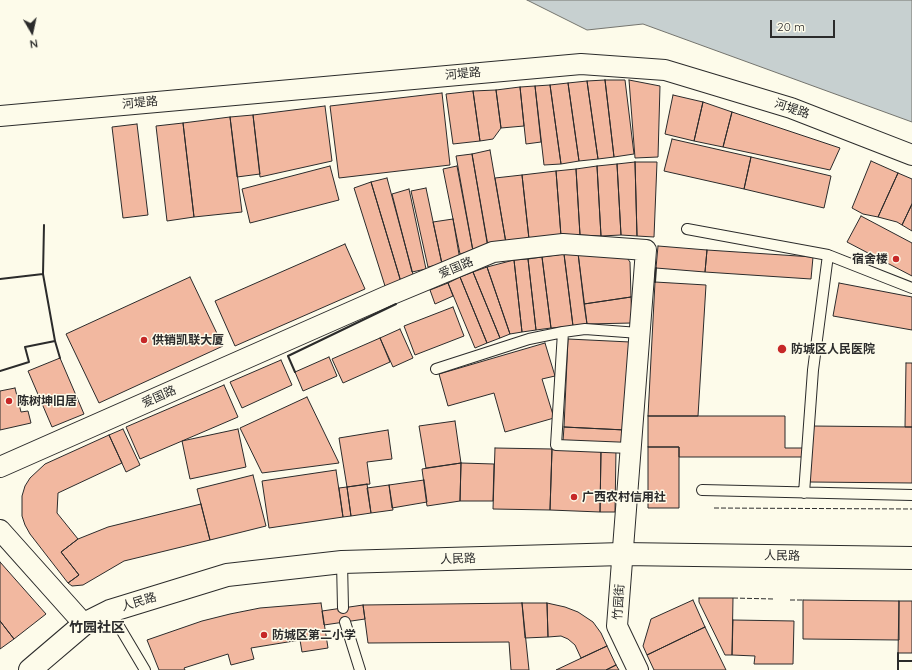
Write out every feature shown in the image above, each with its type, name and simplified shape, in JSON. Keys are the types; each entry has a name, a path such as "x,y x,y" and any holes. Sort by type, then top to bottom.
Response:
{"main road":[{"name":"人民路","path":"30,670 84,624 110,611 227,575 342,562 622,554 912,558"}],"street":[{"name":"河堤路","path":"0,116 582,64 665,70 791,108 912,155"},
{"name":"爱国路","path":"0,467 385,297 493,252 563,244 646,250 622,554"},
{"path":"0,530 84,624"},
{"name":"竹园街","path":"622,554 617,626 638,670"}],"lane":[{"path":"687,229 828,255 912,288"},
{"path":"804,493 814,370 828,255"},
{"path":"436,369 529,339 562,332 585,329 639,333"},
{"path":"562,332 556,445 630,448"},
{"path":"702,490 912,495"},
{"path":"342,562 343,608"},
{"path":"110,611 145,670"},
{"path":"345,622 360,670"}],"shaded area":[{"path":"527,0 912,0 912,122 643,24 587,30"}],"building":[{"path":"605,80 614,157 598,159 587,81"},
{"path":"605,80 625,80 634,154 614,157"},
{"path":"629,80 660,86 658,157 635,158"},
{"path":"587,81 598,159 579,161 568,83"},
{"path":"568,83 579,161 561,164 550,85"},
{"path":"550,85 561,164 544,165 535,86"},
{"path":"535,86 541,142 526,144 520,87"},
{"path":"520,87 524,126 501,128 496,90"},
{"path":"496,90 501,128 493,139 480,141 473,91"},
{"path":"473,91 480,141 453,144 446,94"},
{"path":"442,93 450,165 339,178 330,106"},
{"path":"673,95 703,102 694,141 665,134"},
{"path":"703,102 732,112 723,147 694,141"},
{"path":"325,106 332,161 260,177 253,115"},
{"path":"732,112 840,148 830,170 723,147"},
{"path":"253,115 260,174 237,177 230,117"},
{"path":"230,117 242,212 194,217 183,123"},
{"path":"183,123 194,217 167,221 156,126"},
{"path":"137,124 148,215 123,218 112,127"},
{"path":"672,139 751,157 744,189 664,171"},
{"path":"490,150 506,243 488,246 472,154"},
{"path":"472,154 488,248 473,251 456,156"},
{"path":"751,157 831,176 824,208 744,189"},
{"path":"871,161 898,173 878,217 863,214 852,208"},
{"path":"635,162 637,236 621,235 617,164"},
{"path":"635,162 657,162 654,237 637,236"},
{"path":"617,164 621,235 601,236 597,166"},
{"path":"330,166 339,200 250,223 242,189"},
{"path":"457,166 473,251 460,254 443,169"},
{"path":"597,166 601,236 580,235 576,169"},
{"path":"576,169 580,235 561,236 556,171"},
{"path":"556,171 561,236 529,239 522,175"},
{"path":"898,173 912,179 912,204 902,225 897,222 878,217"},
{"path":"522,175 529,239 506,243 495,178"},
{"path":"387,178 414,278 401,282 371,182"},
{"path":"371,182 401,282 385,286 354,188"},
{"path":"426,188 442,264 428,267 411,191"},
{"path":"409,189 426,269 412,272 392,194"},
{"path":"912,204 912,231 902,225"},
{"name":"宿舍楼","path":"861,216 912,243 912,276 847,242"},
{"path":"453,219 460,260 442,264 433,222"},
{"path":"345,244 365,289 235,346 215,301"},
{"path":"658,246 707,250 705,272 656,268"},
{"path":"707,250 813,257 811,279 705,272"},
{"path":"578,253 587,324 573,326 564,254"},
{"path":"578,253 625,255 630,262 631,297 584,304"},
{"path":"564,254 573,326 551,328 542,257"},
{"path":"542,257 551,328 536,330 528,259"},
{"path":"528,259 536,330 522,332 514,260"},
{"path":"514,260 522,332 510,334 487,267"},
{"path":"487,267 510,334 500,338 473,272"},
{"path":"473,272 500,338 487,343 460,277"},
{"name":"供销凯联大厦","path":"190,277 223,346 99,403 66,334"},
{"path":"460,277 487,343 475,348 448,283"},
{"path":"655,282 706,285 698,416 648,416"},
{"path":"448,283 453,296 435,304 430,290"},
{"path":"839,283 912,297 912,330 833,316"},
{"path":"631,297 632,323 587,324 584,304"},
{"path":"453,307 464,336 415,355 404,326"},
{"path":"400,329 413,358 393,367 380,338"},
{"path":"380,338 390,362 343,383 332,359"},
{"path":"568,339 630,342 625,430 564,427"},
{"path":"545,343 555,376 542,379 554,418 505,432 494,393 448,406 439,374"},
{"path":"329,357 337,376 303,391 295,372"},
{"path":"60,358 84,414 52,427 28,371"},
{"path":"281,360 292,385 242,408 230,382"},
{"path":"906,363 912,363 912,427 905,427"},
{"path":"224,385 238,417 140,459 126,427"},
{"name":"陈树坤旧居","path":"15,388 21,412 28,411 31,423 0,430 0,391"},
{"path":"307,397 339,463 262,473 240,428"},
{"path":"648,416 785,416 785,448 804,448 804,457 679,457 679,447 648,447"},
{"path":"455,421 461,463 426,468 419,426"},
{"path":"811,426 912,427 912,483 810,482"},
{"path":"564,427 625,430 624,445 563,441"},
{"path":"123,429 140,465 126,472 109,435"},
{"path":"238,429 246,467 190,479 182,441"},
{"path":"388,430 392,459 367,462 370,484 347,487 339,438"},
{"path":"109,435 122,463 58,493 57,513 78,539 61,552 79,575 68,583 30,534 25,525 22,516 22,496 25,486 30,478 45,464"},
{"path":"648,447 679,447 679,508 648,508"},
{"path":"495,448 552,449 550,510 493,509"},
{"path":"552,449 601,450 600,512 550,510"},
{"path":"601,450 616,450 615,512 600,512"},
{"path":"461,463 460,501 427,506 422,469"},
{"path":"461,463 494,464 493,501 460,501"},
{"path":"336,470 343,517 269,528 262,481"},
{"path":"253,475 266,526 210,540 197,489"},
{"path":"424,480 427,502 392,508 389,485"},
{"path":"367,484 371,513 351,516 347,487"},
{"path":"389,485 393,510 371,513 367,488"},
{"path":"347,487 351,516 343,517 339,488"},
{"path":"201,504 210,540 124,561 83,585 72,586 68,583 79,575 61,552 78,539 108,527"},
{"path":"0,562 46,614 14,639 0,621"},
{"path":"699,598 733,598 732,655 725,655 699,602"},
{"path":"693,600 705,627 647,655 643,646 651,619"},
{"path":"803,600 899,601 899,640 803,639"},
{"path":"899,601 912,601 912,653 898,653"},
{"path":"321,603 328,648 302,652 300,640 251,648 254,659 231,665 228,654 184,668 185,670 159,670 147,640 202,621 230,614 260,608"},
{"path":"522,603 529,670 511,670 509,642 368,643 363,605"},
{"path":"522,603 547,603 548,637 525,638"},
{"path":"547,603 578,612 593,622 601,633 607,646 581,658 575,645 568,639 561,636 548,637"},
{"path":"363,605 365,619 324,625 322,611"},
{"path":"733,620 794,621 793,664 754,664 755,656 732,655"},
{"path":"0,621 14,639 0,649"},
{"path":"705,627 726,670 654,670 647,655"},
{"path":"607,646 616,665 606,670 556,670"},
{"path":"616,665 619,670 606,670"}],"fence":[{"path":"714,508 912,509"},
{"path":"733,598 773,599"},
{"path":"790,600 803,600"}],"wall":[{"path":"44,225 43,274 55,341 60,358"},
{"path":"655,282 656,268"},
{"path":"0,279 43,274"},
{"path":"295,372 288,356 396,304"},
{"path":"0,371 29,362 25,347 55,341"},
{"path":"898,653 898,670"},
{"path":"898,661 912,661"}],"place":[{"name":"宿舍楼","path":"896,259"},
{"name":"供销凯联大厦","path":"144,340"},
{"name":"防城区人民医院","path":"782,349"},
{"name":"陈树坤旧居","path":"9,401"},
{"name":"广西农村信用社","path":"574,497"},
{"name":"防城区第二小学","path":"264,635"}],"district":[{"name":"竹园社区","path":"97,628"}]}
